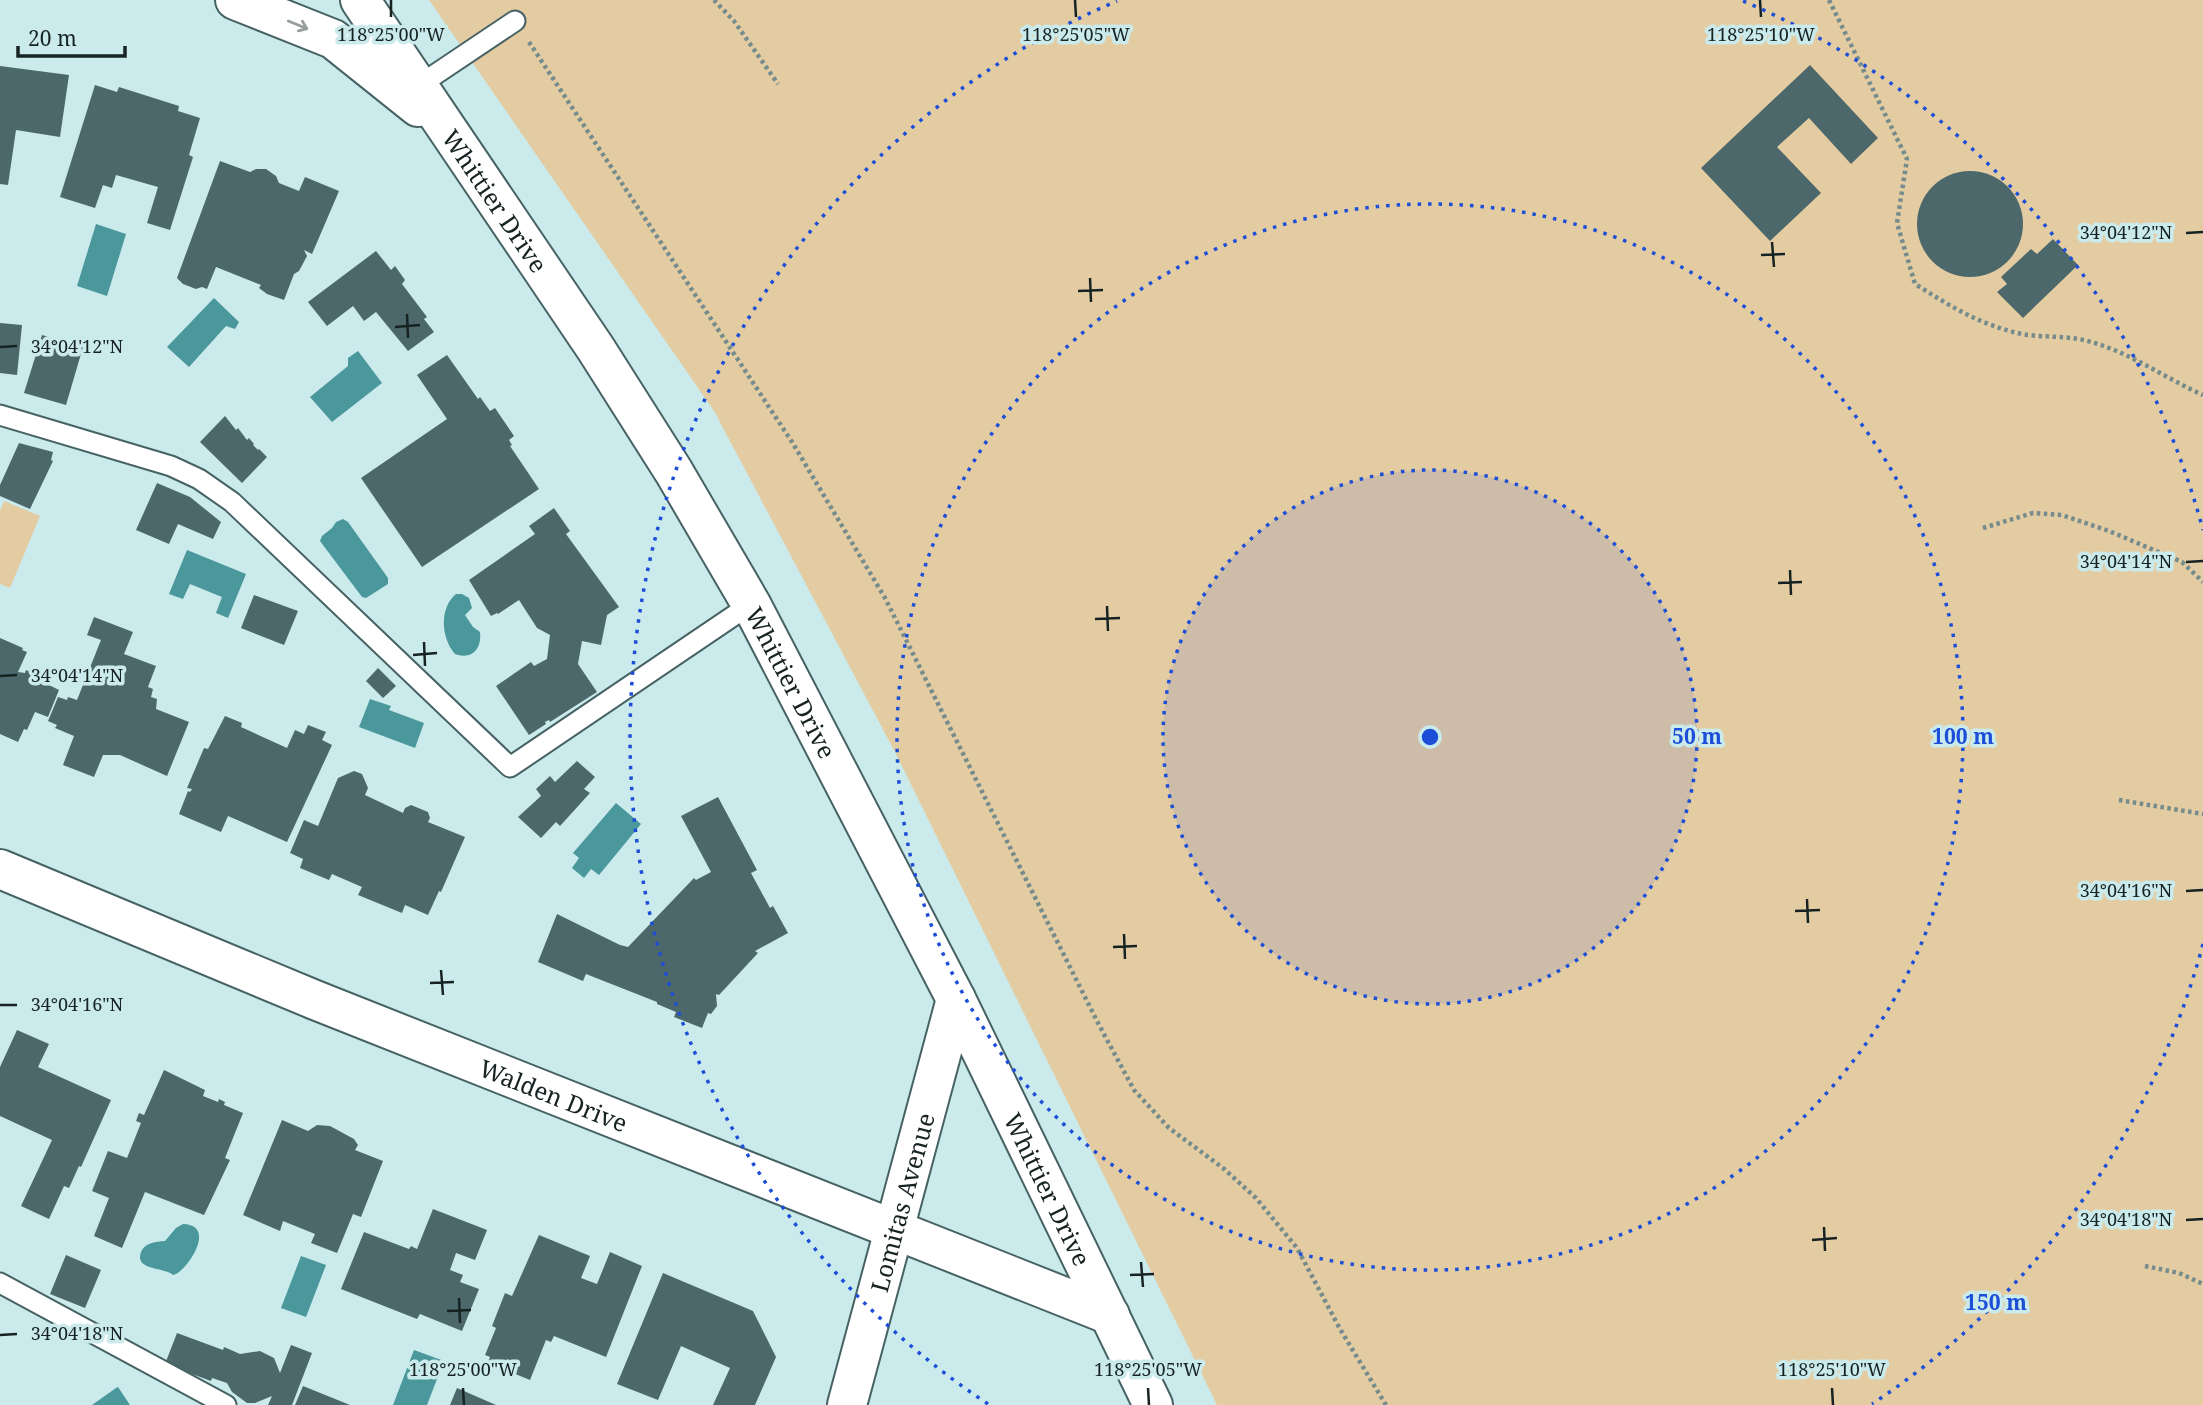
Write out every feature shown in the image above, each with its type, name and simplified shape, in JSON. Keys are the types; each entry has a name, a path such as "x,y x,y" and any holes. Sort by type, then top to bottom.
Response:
{"street":[{"path":"235,0 333,39 449,132"},
{"name":"Whittier Drive","path":"360,0 603,360 674,472 751,604 956,999 1153,1405"},
{"name":"Walden Drive","path":"0,869 315,1000 1110,1315"},
{"name":"Lomitas Avenue","path":"847,1405 956,999"}],"lane":[{"path":"418,86 514,21"},
{"path":"0,415 171,466 200,479 232,502 510,767 751,604"},
{"path":"0,1283 226,1405"}],"path":[{"path":"714,0 734,21 778,85"},
{"path":"1829,0 1907,159 1897,223 1915,284 1966,316 2021,334 2089,341 2127,355 2168,379 2203,395"},
{"path":"514,21 792,442 885,598 1092,1013 1134,1090 1169,1128 1223,1168 1256,1198 1297,1248 1340,1329 1386,1405"},
{"path":"1983,528 2033,513 2063,515 2182,562 2203,582"},
{"path":"2119,800 2203,814"},
{"path":"2145,1266 2179,1273 2203,1284"}],"shaded area":[{"path":"429,0 2203,0 2203,1405 1217,1405 896,754 714,411"},
{"path":"4,501 40,516 10,588 0,584 0,511"}],"water":[{"path":"96,224 126,234 107,296 77,286"},
{"path":"214,298 239,322 235,329 226,326 189,367 167,347"},
{"path":"358,351 382,383 332,422 310,397 348,366 348,358"},
{"path":"343,519 348,522 388,578 388,584 366,598 362,597 320,541 336,522"},
{"path":"187,550 246,574 228,618 216,613 222,597 190,584 183,599 169,594"},
{"path":"456,594 469,598 472,608 465,615 480,632 477,648 471,654 455,654 445,632 447,607"},
{"path":"370,699 391,706 389,710 424,723 415,748 359,727"},
{"path":"616,803 641,824 599,875 591,869 584,878 572,868 579,858 573,853"},
{"path":"183,1224 193,1226 198,1232 199,1240 185,1267 173,1275 146,1266 140,1258 145,1246 165,1241"},
{"path":"301,1256 326,1265 306,1317 281,1308"},
{"path":"414,1350 444,1361 427,1405 393,1405"},
{"path":"118,1387 130,1405 92,1405 116,1388"}],"building":[{"path":"1810,65 1878,138 1851,164 1809,118 1777,147 1821,193 1770,241 1701,168"},
{"path":"0,66 69,75 60,137 16,130 8,185 0,184"},
{"path":"95,85 117,92 119,87 179,106 178,111 200,118 189,155 193,157 170,230 147,223 158,187 116,175 112,188 103,185 95,208 60,197"},
{"path":"220,161 250,172 266,169 276,176 279,183 299,191 305,177 339,191 312,254 304,250 307,256 299,271 294,274 284,300 267,294 259,288 261,285 216,267 207,289 196,289 183,284 177,278"},
{"path":"1970,171 1990,175 2007,187 2019,204 2023,224 2019,244 2007,261 1990,273 1970,277 1950,273 1933,261 1921,244 1917,224 1921,204 1933,187 1950,175"},
{"path":"2053,239 2078,265 2023,318 1997,292 2007,284 2001,277 2031,249 2037,254"},
{"path":"376,251 391,270 395,266 405,280 402,284 427,317 424,319 434,332 408,351 376,312 364,321 353,306 327,326 308,302"},
{"path":"0,323 22,325 17,375 0,373"},
{"path":"42,335 83,347 66,405 24,393"},
{"path":"447,355 478,399 480,397 490,411 495,408 514,436 509,440 512,445 510,446 539,489 422,567 361,478 447,419 417,375"},
{"path":"225,416 236,430 238,428 247,440 249,438 267,457 242,483 200,442"},
{"path":"19,443 53,452 53,461 30,509 0,496 0,485"},
{"path":"157,483 190,497 221,522 213,539 178,524 169,544 136,530"},
{"path":"554,508 570,531 566,534 619,607 607,615 601,645 582,641 578,664 597,692 550,722 545,722 546,724 529,735 496,686 531,662 534,666 547,659 550,635 537,628 519,600 491,616 469,580 535,534 529,526"},
{"path":"254,595 298,611 284,645 241,628"},
{"path":"94,617 133,632 124,654 156,666 148,687 153,689 151,697 157,699 156,709 189,722 167,776 120,755 103,755 94,777 63,765 74,736 55,728 57,725 48,721 58,697 77,700 101,640 87,635"},
{"path":"0,638 27,652 18,672 25,673 26,670 42,677 40,679 59,690 48,717 35,712 18,742 0,734"},
{"path":"378,668 396,686 383,698 366,681"},
{"path":"225,716 242,723 241,727 287,748 295,730 304,734 308,725 326,732 322,740 332,745 287,842 228,816 221,832 179,814 188,791 192,789 187,788 204,748 208,749"},
{"path":"577,761 595,777 584,789 590,793 560,826 556,822 541,838 518,817 541,796 536,789 550,776 555,782"},
{"path":"354,771 362,774 368,788 365,795 403,813 405,808 411,805 428,812 428,822 465,837 428,915 405,905 402,913 358,895 362,887 332,874 329,880 300,868 303,859 290,853 304,820 318,826 338,778"},
{"path":"718,797 757,870 751,873 770,908 773,906 788,933 755,951 758,953 719,995 716,994 717,1006 711,1014 708,1013 702,1028 674,1017 676,1012 657,1002 586,974 583,981 538,962 557,914 628,947 694,878 696,880 711,872 681,816"},
{"path":"17,1030 49,1044 38,1067 111,1100 81,1167 79,1166 69,1188 64,1186 49,1219 21,1206 52,1140 0,1116 0,1067"},
{"path":"164,1070 205,1090 203,1096 218,1102 219,1099 225,1102 224,1105 243,1113 225,1158 230,1160 204,1215 145,1192 122,1248 94,1236 109,1198 92,1191 108,1151 127,1158 141,1123 136,1121 139,1113 144,1115"},
{"path":"282,1120 308,1131 317,1125 330,1126 354,1139 358,1145 355,1150 383,1161 361,1217 353,1214 337,1253 311,1243 315,1234 283,1221 280,1231 243,1215"},
{"path":"433,1209 487,1230 475,1260 456,1253 450,1270 463,1275 460,1282 479,1289 462,1331 420,1314 417,1319 341,1289 364,1232 409,1249 411,1246 417,1249"},
{"path":"539,1235 590,1256 581,1278 597,1284 610,1252 642,1266 606,1357 554,1336 551,1342 546,1340 530,1380 488,1363 490,1357 485,1355 496,1328 492,1326 505,1293 512,1296"},
{"path":"66,1255 101,1270 85,1308 50,1294"},
{"path":"663,1273 753,1311 776,1357 755,1405 713,1405 730,1368 681,1346 658,1400 617,1384"},
{"path":"177,1333 240,1354 260,1351 274,1358 280,1373 291,1345 312,1353 292,1405 268,1405 272,1396 255,1403 247,1403 232,1392 227,1383 212,1378 211,1381 165,1364"},
{"path":"303,1386 350,1405 295,1405"},
{"path":"457,1388 496,1405 450,1405"}]}
